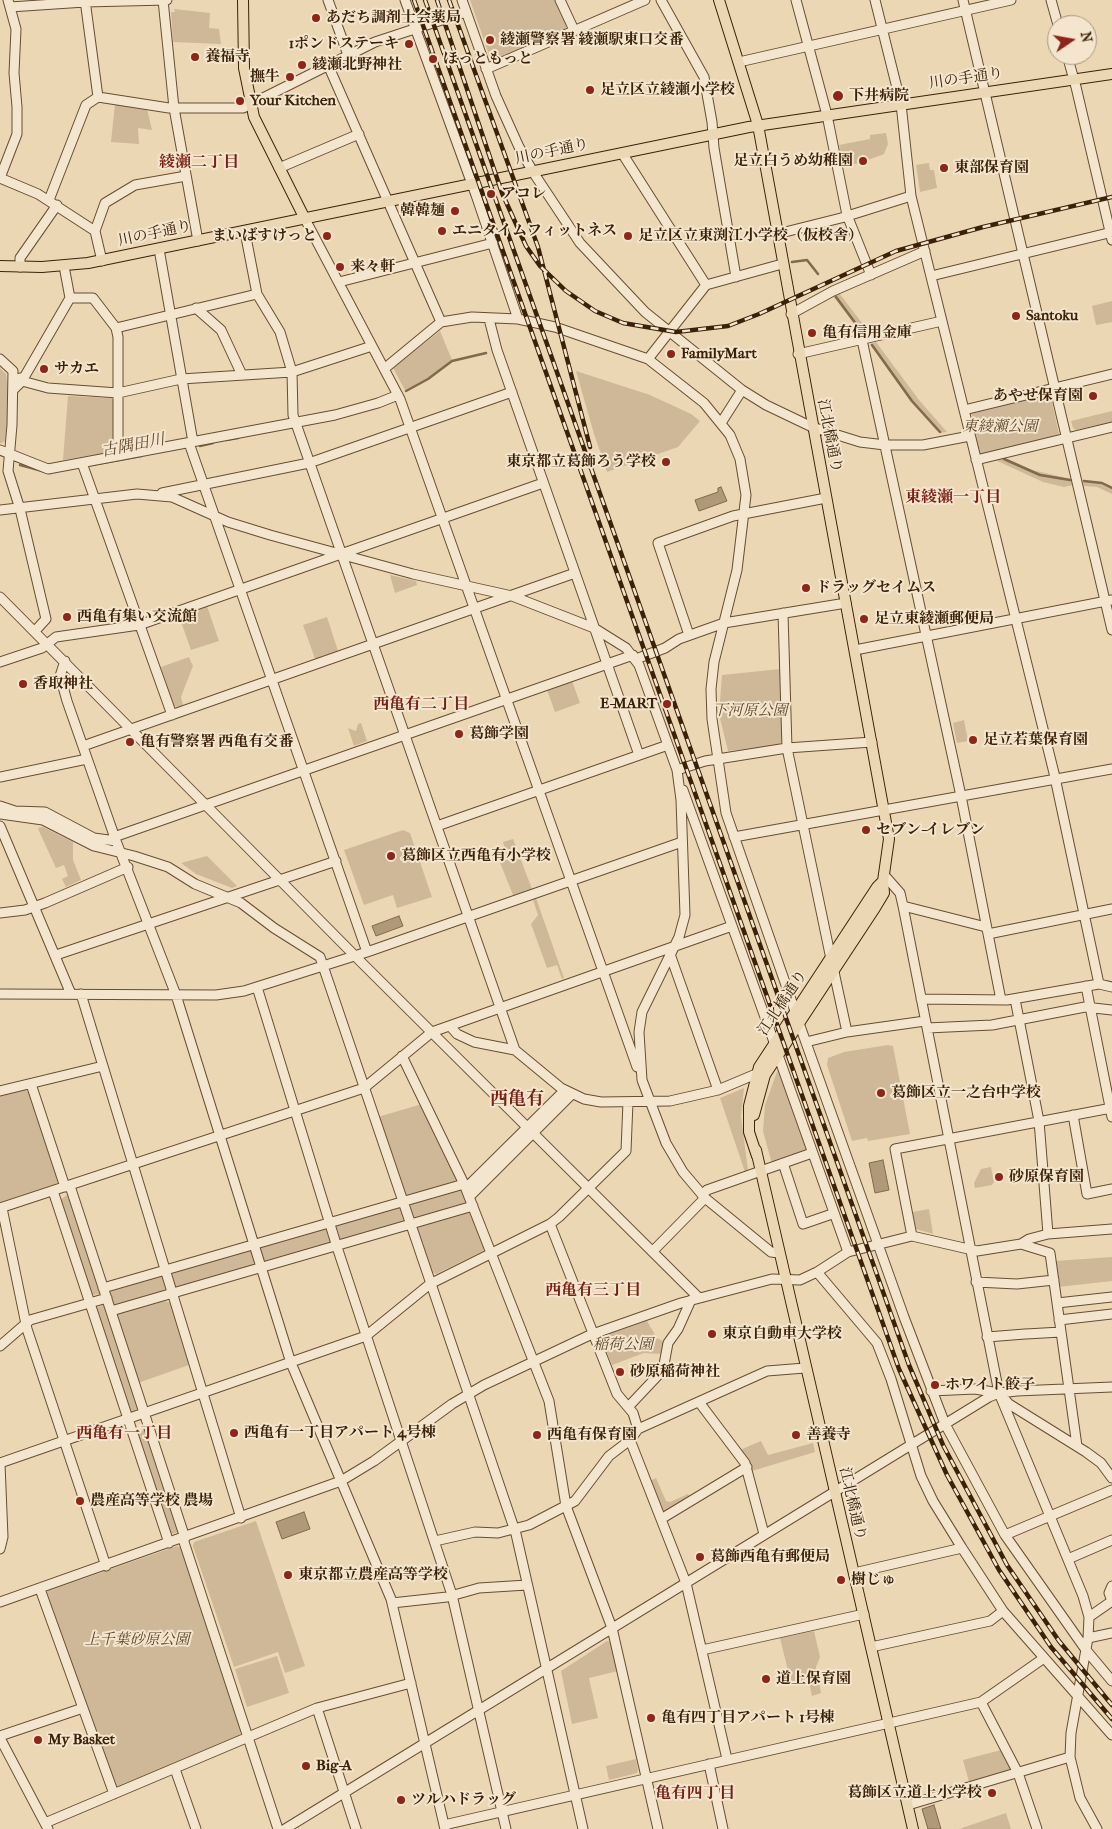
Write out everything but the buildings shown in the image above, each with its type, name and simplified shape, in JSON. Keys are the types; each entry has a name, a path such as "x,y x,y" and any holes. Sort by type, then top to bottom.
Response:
{"main road":[{"path":"243,0 244,68 254,117 306,219"},
{"name":"江北橋通り","path":"720,0 758,125 798,354 889,839 884,893 765,1075 754,1117 756,1156"},
{"name":"川の手通り","path":"0,266 64,266 102,261 758,125 1112,74"},
{"name":"江北橋通り","path":"884,878 774,1042 756,1074 750,1095 748,1124 786,1279 805,1368 913,1829"}],"street":[{"path":"163,0 174,108 198,241"},
{"path":"95,231 53,203 0,178 17,134 18,107 14,73 16,29 9,3 167,0"},
{"path":"328,0 348,55"},
{"path":"405,0 518,319"},
{"path":"462,0 486,69 519,147 533,172 565,222 591,256 645,312 668,332 742,390 766,405 812,427 860,442 885,446 923,445 969,436"},
{"path":"560,0 574,30"},
{"path":"486,69 645,0"},
{"path":"662,0 701,67 708,95 712,134 736,277"},
{"path":"796,0 827,115 847,215 871,275"},
{"path":"875,0 901,104 911,196 969,436 1056,779 1086,915 1098,984"},
{"path":"963,0 1109,600 1112,630"},
{"path":"739,62 1011,0"},
{"path":"1051,0 1055,15"},
{"path":"85,1 98,97"},
{"path":"20,267 20,258 53,203 86,105 98,97 174,108 243,108 376,42 466,12"},
{"path":"328,65 441,322"},
{"path":"931,276 1024,253 1111,235 1069,65"},
{"path":"279,168 359,134"},
{"path":"622,153 706,285"},
{"path":"102,261 95,231 105,203 135,185 186,176"},
{"path":"777,234 911,196"},
{"path":"306,219 398,395 602,971 650,1102 674,1159 704,1196 771,1252 779,1253"},
{"path":"245,232 258,294 280,332 292,372 293,415 309,464 515,1050"},
{"path":"339,282 493,244"},
{"path":"159,249 191,443 203,484 367,952"},
{"path":"791,314 833,291 925,251"},
{"path":"648,359 706,285 782,264"},
{"path":"13,390 22,381 70,298 64,266"},
{"path":"116,328 171,313 258,294"},
{"path":"70,298 93,298 116,328 118,337 118,456"},
{"path":"196,308 221,330 242,375"},
{"path":"384,369 441,322 472,317 518,319 555,328 648,359 704,403 721,423 737,447 746,485 744,514 737,570 714,662 711,689 712,719 726,813 795,1011"},
{"path":"489,318 496,350 639,755"},
{"path":"798,354 942,321"},
{"path":"862,340 961,796 1001,1000"},
{"path":"0,359 22,381 48,388 118,393 181,379 292,372 372,346"},
{"path":"13,371 13,390 4,452 8,472 20,509 46,619 35,631"},
{"path":"964,410 1112,374"},
{"path":"721,423 742,390"},
{"path":"0,510 158,494 309,464 512,392"},
{"path":"4,452 43,468 82,463 335,415 378,403 398,395"},
{"path":"976,460 1112,427"},
{"path":"82,463 172,715"},
{"path":"0,662 48,644 56,637 140,625 543,483"},
{"path":"158,494 180,500 270,536 512,596 594,628 612,638 634,657 668,745 774,1042"},
{"path":"689,635 658,543 744,514 826,498"},
{"path":"83,746 575,573"},
{"path":"0,597 280,881 653,1251 695,1299"},
{"path":"855,650 1109,600"},
{"path":"0,806 15,811 45,812 94,838 115,839 206,804 606,664 665,648 689,635 724,623 846,603"},
{"path":"783,613 787,748 831,959"},
{"path":"65,661 60,676 115,839 128,867 176,995 291,1363 392,1603 444,1827 727,1759 981,1702 1044,1658"},
{"path":"677,770 719,759 787,748 872,742"},
{"path":"437,826 668,745"},
{"path":"0,777 87,759"},
{"path":"734,837 1112,769"},
{"path":"642,1080 640,1022 647,1000 670,954 685,915 680,780"},
{"path":"0,814 43,820 94,846 168,867 195,884 230,897 274,928 318,954 514,1530 583,1829"},
{"path":"0,826 56,955 76,994 103,1066 241,1518"},
{"path":"0,994 216,995 258,987 367,952 682,842"},
{"path":"56,955 336,861"},
{"path":"0,913 34,906 128,867"},
{"path":"884,878 900,893 903,906 998,1393 1068,1558 1083,1596 1089,1618 1088,1638 1071,1733 1070,1757 1080,1798 1097,1829"},
{"path":"903,906 987,931 1112,909"},
{"path":"106,1566 26,1323 1,1208 364,1088 432,1032 732,926"},
{"path":"670,954 718,1090"},
{"path":"834,972 847,1032"},
{"path":"921,999 1001,1000 1098,984 1112,987"},
{"path":"912,1236 894,1149 1073,1115 1111,1111 1086,986"},
{"path":"258,987 336,1247 452,1595 506,1829"},
{"path":"1014,999 1039,1121 1048,1234"},
{"path":"806,1042 847,1032 926,1024 992,1025 1090,1007 1112,1010"},
{"path":"799,1023 877,1243 945,1424 1005,1536 1086,1650 1112,1681"},
{"path":"450,1026 456,1034 474,1042 515,1050 569,1092 584,1099 650,1102 694,1097 718,1090 756,1074"},
{"path":"778,1055 832,1214 848,1252"},
{"path":"402,1056 468,1194 549,1401 566,1506 612,1628 658,1829"},
{"path":"0,1092 103,1066"},
{"path":"31,1084 107,1298 278,1829"},
{"path":"111,1311 410,1225 468,1194 569,1092"},
{"path":"0,1549 3,1537 0,1464 64,1440 366,1336 430,1284 550,1224 626,1152 628,1102"},
{"path":"1073,1115 1087,1194 1112,1189"},
{"path":"653,1251 704,1196 707,1190 812,1153"},
{"path":"783,1163 804,1224 832,1214"},
{"path":"53,1191 169,1543"},
{"path":"103,1288 402,1202 468,1194"},
{"path":"550,1224 617,1394 630,1407 638,1429"},
{"path":"0,1602 106,1566 341,1481 402,1441 468,1393 594,1334 695,1299 772,1279 800,1280 817,1272 848,1252 877,1243 912,1236 977,1251 1021,1244 1029,1239 1048,1234 1112,1229"},
{"path":"1021,1244 1050,1253 1077,1446"},
{"path":"817,1272 877,1343 891,1380 921,1476 933,1502 962,1548 1003,1611 1112,1735"},
{"path":"976,1282 1017,1284 1054,1280"},
{"path":"1057,1303 1112,1297"},
{"path":"0,1346 26,1323 107,1298"},
{"path":"630,1407 663,1370 668,1343 695,1299"},
{"path":"1059,1320 1112,1314"},
{"path":"987,1336 1061,1332"},
{"path":"435,1540 475,1532 514,1530 529,1525 575,1501 609,1456 630,1440 638,1429 767,1371 805,1368"},
{"path":"931,1391 975,1388 998,1393 1112,1387"},
{"path":"285,1829 764,1534 998,1393"},
{"path":"998,1393 1008,1404 1101,1463 1112,1478"},
{"path":"700,1402 747,1467 764,1534"},
{"path":"630,1440 686,1582 727,1759"},
{"path":"661,1519 747,1467"},
{"path":"1005,1536 1112,1490"},
{"path":"1068,1558 1112,1540"},
{"path":"854,1574 962,1548"},
{"path":"392,1603 452,1595 479,1588 527,1584"},
{"path":"1089,1618 1112,1601 1109,1593 1112,1586"},
{"path":"40,1588 114,1794"},
{"path":"871,1647 990,1621 1003,1611"},
{"path":"702,1650 864,1614"},
{"path":"1088,1638 1112,1632"},
{"path":"83,1708 0,1737 46,1826 114,1794 317,1708 411,1683"},
{"path":"981,1702 1018,1773 1038,1829"},
{"path":"317,1708 356,1829"},
{"path":"908,1805 1070,1757"},
{"path":"709,1764 723,1829"},
{"path":"175,1769 196,1829"}],"green space":[{"path":"470,0 555,0 567,26 565,30 495,61 491,60"},
{"path":"174,9 210,13 209,28 219,29 221,44 173,42 171,12 175,12"},
{"path":"115,104 147,109 152,130 138,128 139,144 111,142"},
{"path":"886,133 888,144 884,154 860,163 844,166 839,145 870,139 870,135"},
{"path":"929,163 930,170 934,170 937,188 920,192 916,165"},
{"path":"839,293 869,332 861,333 833,296"},
{"path":"1112,301 1112,322 1096,325 1092,306"},
{"path":"440,331 452,360 428,378 405,390 393,368"},
{"path":"876,342 919,400 947,432 939,433 910,401 870,344"},
{"path":"0,368 6,374 8,389 8,419 5,441 2,443 0,443"},
{"path":"576,371 650,395 691,414 700,421 678,447 607,472"},
{"name":"東綾瀬公園","path":"1048,392 1059,434 1057,436 983,456 979,453 971,411"},
{"path":"68,396 111,398 114,400 114,450 63,460"},
{"name":"東綾瀬公園","path":"1112,411 1112,422 1076,430 1073,428 1071,421"},
{"path":"1003,457 1032,470 1071,479 1073,485 1064,487 1043,482 993,459"},
{"path":"1082,480 1107,484 1112,487 1112,494 1097,487 1084,486"},
{"path":"390,575 416,581 417,585 395,593"},
{"path":"207,606 219,641 191,650 179,616"},
{"path":"327,617 338,651 315,659 303,625"},
{"path":"189,657 193,666 181,697 183,705 174,706 161,667"},
{"name":"下河原公園","path":"780,669 783,745 728,751 719,714 722,675"},
{"path":"572,681 580,703 555,712 547,690"},
{"path":"964,720 968,741 957,743 953,723"},
{"path":"361,723 367,741 354,746 348,728 356,731 358,724"},
{"path":"43,827 73,842 73,860 81,880 66,887 62,879 68,876 64,865 56,868 38,828"},
{"path":"403,830 410,833 432,897 397,908 393,895 364,905 344,850"},
{"path":"513,839 532,889 513,895 499,860 506,854 503,842"},
{"path":"207,856 237,886 232,888 196,874 181,863"},
{"path":"536,898 564,978 562,979 557,965 547,968 531,924 538,915 533,900"},
{"path":"888,1045 893,1046 910,1134 868,1141 867,1138 852,1141 827,1065 828,1058 844,1052"},
{"path":"778,1069 807,1151 772,1164 763,1131 765,1105"},
{"path":"744,1088 741,1116 748,1171 745,1172 720,1098"},
{"path":"24,1089 30,1093 59,1180 56,1185 0,1203 0,1095"},
{"path":"422,1104 457,1178 455,1182 408,1195 403,1193 378,1117"},
{"path":"991,1167 994,1182 992,1185 975,1188 974,1183 981,1169"},
{"path":"459,1188 463,1189 467,1202 464,1205 417,1220 413,1218 409,1205 411,1202"},
{"path":"67,1195 70,1197 100,1294 91,1295 60,1200"},
{"path":"396,1206 401,1207 405,1220 402,1224 344,1241 340,1239 336,1226 338,1222"},
{"path":"929,1209 933,1234 916,1229 913,1212"},
{"path":"468,1212 472,1214 485,1247 483,1251 436,1274 432,1272 417,1230 419,1226"},
{"path":"324,1226 328,1228 332,1242 330,1245 266,1263 263,1261 260,1249 263,1244"},
{"path":"248,1250 251,1251 253,1266 179,1288 175,1287 172,1273 175,1270"},
{"path":"1112,1257 1112,1281 1058,1287 1055,1261"},
{"path":"159,1275 162,1277 166,1289 163,1293 116,1306 113,1305 110,1291 112,1288"},
{"path":"165,1301 170,1303 189,1365 138,1383 117,1318 118,1314"},
{"path":"103,1305 107,1306 139,1410 132,1413 128,1411 96,1308"},
{"name":"稲荷公園","path":"647,1321 657,1338 664,1342 662,1354 644,1353 612,1365 601,1339 604,1336"},
{"path":"147,1429 179,1532 172,1534 169,1533 135,1433"},
{"path":"761,1441 768,1455 813,1443 815,1452 752,1471 749,1460 740,1450"},
{"path":"656,1478 666,1501 670,1502 688,1494 691,1498 662,1513 650,1481"},
{"path":"256,1521 305,1666 285,1673 278,1652 234,1667 193,1546 194,1542"},
{"name":"上千葉砂原公園","path":"177,1546 181,1548 241,1731 239,1737 119,1788 115,1785 45,1596 48,1591"},
{"path":"814,1631 820,1657 816,1667 821,1693 812,1696 808,1679 791,1683 780,1638"},
{"path":"607,1641 611,1642 618,1671 589,1678 598,1718 572,1724 561,1671"},
{"path":"277,1656 289,1693 247,1707 235,1669"},
{"path":"1001,1750 1012,1769 1009,1772 969,1782 963,1760"},
{"path":"636,1759 637,1773 609,1780 606,1766"},
{"path":"1006,1813 1011,1829 959,1829"}],"shaded area":[{"path":"721,487 727,501 699,511 695,500 718,492 718,488"},
{"path":"399,916 403,926 376,936 372,926"},
{"path":"883,1160 889,1190 875,1193 869,1163"},
{"path":"304,1512 310,1529 282,1539 276,1522"},
{"path":"934,1805 941,1829 928,1829 922,1809"}],"waterway":[{"path":"792,262 807,260 818,274"},
{"path":"836,297 862,332"},
{"path":"872,345 912,401 940,432"},
{"name":"古隅田川","path":"406,391 428,379 452,361 486,353"},
{"name":"古隅田川","path":"226,440 238,438"},
{"name":"古隅田川","path":"200,446 213,443"},
{"name":"古隅田川","path":"91,465 141,456"},
{"path":"1004,459 1040,475 1070,480"},
{"name":"古隅田川","path":"20,465 50,473"},
{"path":"1084,481 1102,483 1112,488"}],"railway":[{"path":"414,0 899,1369 947,1475 999,1570 1051,1647 1112,1719"},
{"path":"425,0 909,1365 943,1445 1007,1565 1059,1641 1112,1705"},
{"path":"437,0 502,193 526,246 540,266 566,291 595,311 623,323 676,332 728,326 759,314 896,251 983,227 1112,197"},
{"path":"449,0 538,247 590,447"}],"place":[{"name":"あだち調剤士会薬局","path":"316,18"},
{"name":"綾瀬警察署 綾瀬駅東口交番","path":"490,40"},
{"name":"1ポンドステーキ","path":"409,44"},
{"name":"養福寺","path":"195,57"},
{"name":"ほっともっと","path":"433,59"},
{"name":"綾瀬北野神社","path":"302,65"},
{"name":"撫牛","path":"290,77"},
{"name":"足立区立綾瀬小学校","path":"590,90"},
{"name":"下井病院","path":"838,96"},
{"name":"Your Kitchen","path":"240,101"},
{"name":"足立白うめ幼稚園","path":"863,161"},
{"name":"東部保育園","path":"944,168"},
{"name":"アコレ","path":"491,194"},
{"name":"韓韓麺","path":"455,211"},
{"name":"エニタイムフィットネス","path":"442,231"},
{"name":"まいばすけっと","path":"327,236"},
{"name":"足立区立東渕江小学校（仮校舎）","path":"628,236"},
{"name":"来々軒","path":"340,267"},
{"name":"Santoku","path":"1016,316"},
{"name":"亀有信用金庫","path":"812,333"},
{"name":"FamilyMart","path":"671,354"},
{"name":"サカエ","path":"44,369"},
{"name":"あやせ保育園","path":"1093,396"},
{"name":"東京都立葛飾ろう学校","path":"666,462"},
{"name":"ドラッグセイムス","path":"806,588"},
{"name":"西亀有集い交流館","path":"67,617"},
{"name":"足立東綾瀬郵便局","path":"864,619"},
{"name":"香取神社","path":"23,684"},
{"name":"E-MART","path":"667,704"},
{"name":"葛飾学園","path":"459,734"},
{"name":"足立若葉保育園","path":"973,740"},
{"name":"亀有警察署 西亀有交番","path":"130,742"},
{"name":"セブン-イレブン","path":"866,830"},
{"name":"葛飾区立西亀有小学校","path":"391,856"},
{"name":"葛飾区立一之台中学校","path":"881,1093"},
{"name":"砂原保育園","path":"999,1177"},
{"name":"東京自動車大学校","path":"712,1334"},
{"name":"砂原稲荷神社","path":"620,1372"},
{"name":"ホワイト餃子","path":"935,1385"},
{"name":"西亀有一丁目アパート 4号棟","path":"234,1433"},
{"name":"西亀有保育園","path":"537,1435"},
{"name":"善養寺","path":"796,1435"},
{"name":"農産高等学校 農場","path":"80,1501"},
{"name":"葛飾西亀有郵便局","path":"700,1557"},
{"name":"東京都立農産高等学校","path":"288,1575"},
{"name":"樹じゅ","path":"841,1580"},
{"name":"道上保育園","path":"766,1679"},
{"name":"亀有四丁目アパート 1号棟","path":"651,1718"},
{"name":"My Basket","path":"38,1740"},
{"name":"Big-A","path":"306,1766"},
{"name":"葛飾区立道上小学校","path":"992,1793"},
{"name":"ツルハドラッグ","path":"401,1800"}],"district":[{"name":"綾瀬二丁目","path":"199,163"},
{"name":"東綾瀬一丁目","path":"953,498"},
{"name":"西亀有二丁目","path":"421,705"},
{"name":"西亀有","path":"517,1100"},
{"name":"西亀有三丁目","path":"593,1291"},
{"name":"西亀有一丁目","path":"124,1434"},
{"name":"亀有四丁目","path":"695,1794"}]}
